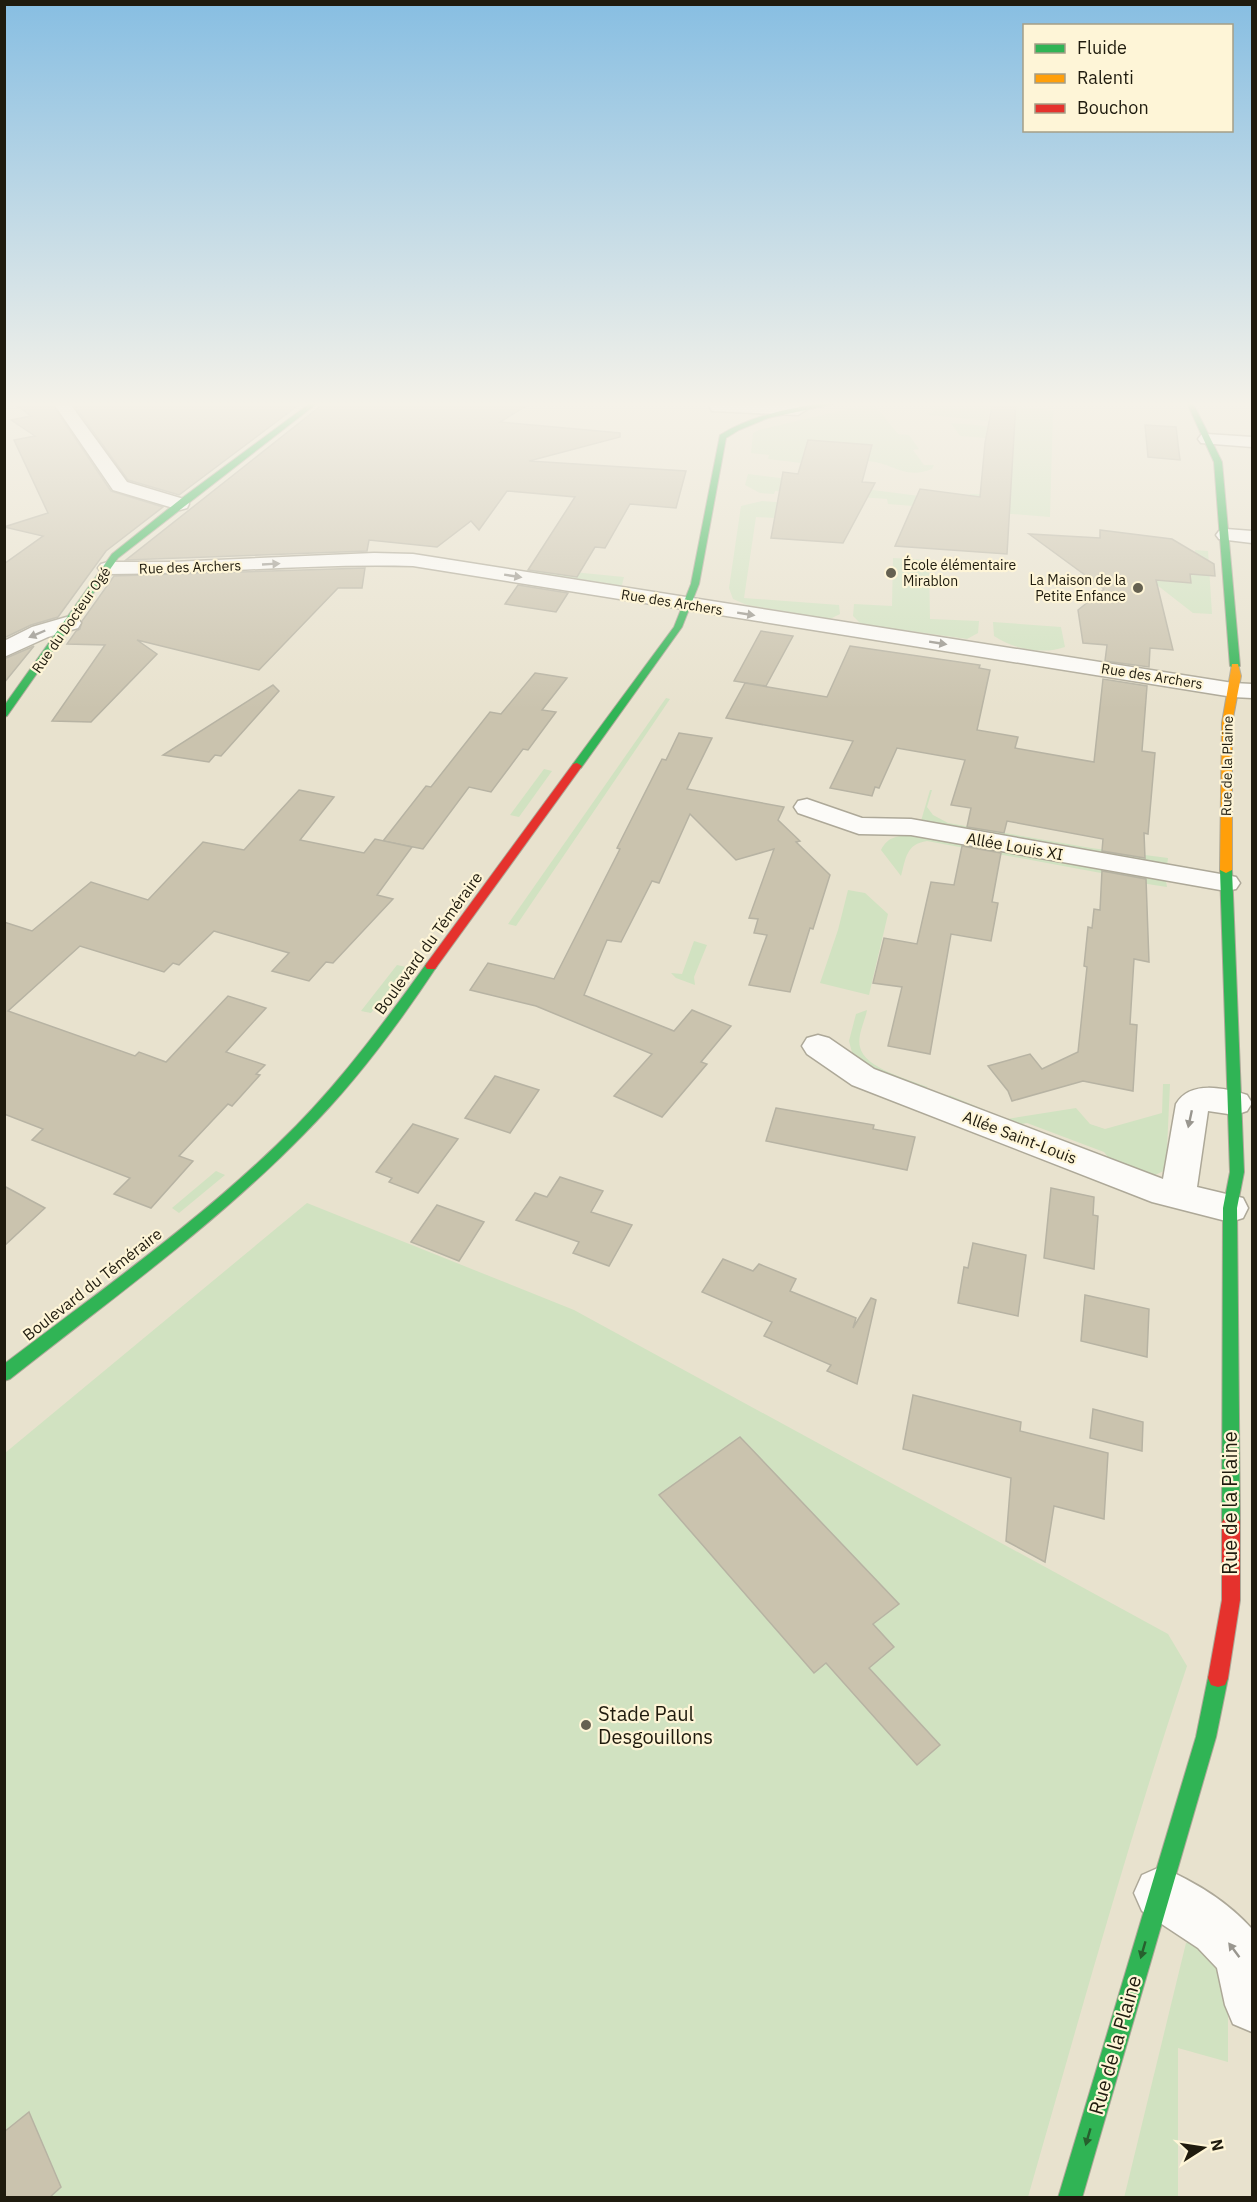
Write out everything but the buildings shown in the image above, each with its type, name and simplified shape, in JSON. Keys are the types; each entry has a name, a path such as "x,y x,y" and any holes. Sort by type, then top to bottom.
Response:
{"main road":[{"name":"Rue du Docteur Ogé","path":"4,714 116,556 180,504"},
{"name":"Boulevard du Téméraire","path":"4,1374 216,1207 288,1143 330,1099 378,1040 678,627 695,584 709,504"},
{"name":"Rue de la Plaine","path":"1070,2198 1206,1737 1231,1600 1230,1208 1237,1172 1226,883 1227,723 1246,694 1236,676 1223,504"}],"street":[{"path":"1226,535 1252,537"},
{"name":"Rue des Archers","path":"108,568 173,568 395,559 688,603 1246,694"},
{"path":"4,650 40,632 70,623"},
{"name":"Allée Louis XI","path":"807,807 859,826 911,827 1226,883"},
{"name":"Allée Saint-Louis","path":"818,1046 863,1077 1164,1193 1230,1208"},
{"path":"1178,1196 1193,1104 1204,1099 1235,1104"},
{"path":"1160,1893 1217,1929 1240,1955 1252,2005"}],"green space":[{"path":"750,504 799,504 829,506 775,518 756,517 744,598 839,605 840,614 830,619 747,605 733,599 729,588 741,506"},
{"path":"888,504 1050,504 1050,517"},
{"path":"1195,550 1208,551 1212,614 1193,613 1157,585 1084,554 1167,581 1190,583 1190,574 1197,574"},
{"path":"893,558 929,560 930,619 979,621 978,633 967,639 861,624 853,616 854,604 892,606"},
{"path":"532,568 624,577 622,585 617,585 526,571"},
{"path":"993,622 1061,627 1065,647 1038,650 1010,644 994,636"},
{"path":"666,698 670,699 516,926 508,924"},
{"path":"544,769 552,771 519,817 510,815"},
{"path":"930,790 932,790 927,807 933,815 948,823 1091,848 1168,858 1167,866 921,821"},
{"path":"912,835 1166,881 1167,887 1102,877 1101,873 927,841 915,845 908,853 901,876 881,850 890,839"},
{"path":"848,890 865,893 888,914 869,995 820,983 838,930"},
{"path":"694,941 707,945 694,977 695,985 676,978 671,973 682,974"},
{"path":"397,965 406,967 371,1013 361,1011"},
{"path":"867,1010 860,1038 863,1054 879,1067 928,1087 915,1088 860,1065 853,1056 849,1041 856,1014"},
{"path":"1163,1084 1170,1084 1166,1170 1155,1175 1115,1166 1104,1152 1027,1123 1010,1126 953,1104 949,1095 1007,1119 1076,1108 1090,1124 1105,1129 1162,1113"},
{"path":"216,1171 225,1175 179,1213 172,1208"},
{"name":"Stade Paul Desgouillons","path":"307,1203 574,1310 1168,1634 1187,1666 1124,1864 1028,2197 5,2197 5,1453"},
{"path":"1186,1943 1193,1943 1210,1951 1228,1990 1228,2062 1178,2048 1178,2197 1124,2198"}],"traffic: fast":[{"path":"4,714 115,556 180,504"},
{"path":"577,766 678,627 695,584 710,504"},
{"path":"1221,504 1235,666"},
{"path":"1226,870 1237,1172 1230,1208 1231,1522"},
{"path":"4,1374 194,1226 266,1163 300,1130 352,1071 431,966"},
{"path":"1070,2198 1206,1737 1218,1678"}],"traffic: slow":[{"path":"1226,870 1227,723 1236,676 1235,666"}],"traffic: jam":[{"path":"431,966 577,766"},
{"path":"1218,1678 1231,1600 1231,1522"}],"place":[{"name":"École élémentaire Mirablon","path":"891,573"},
{"name":"La Maison de la Petite Enfance","path":"1138,588"},
{"name":"Stade Paul Desgouillons","path":"586,1725"}]}
